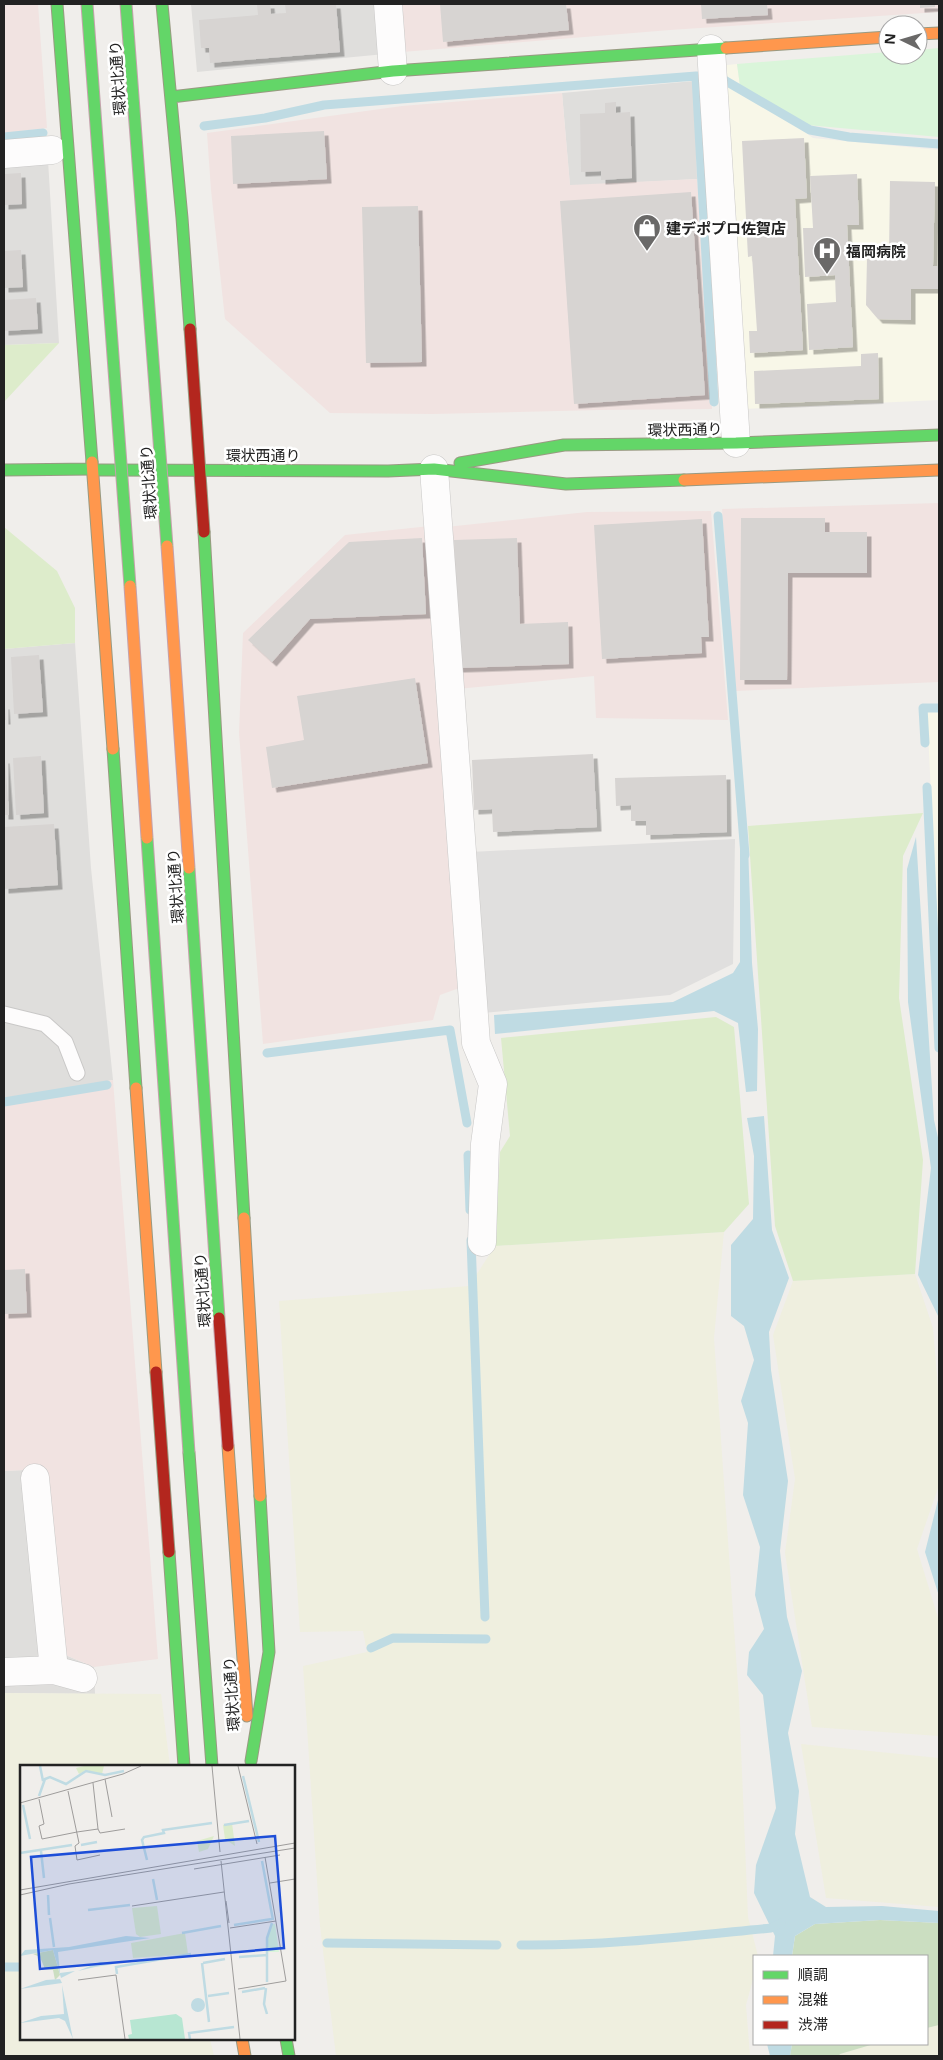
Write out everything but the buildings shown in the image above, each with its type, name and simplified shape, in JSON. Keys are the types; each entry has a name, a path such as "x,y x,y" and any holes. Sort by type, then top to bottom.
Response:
{"main road":[{"path":"57,4 93,470 184,1765"},
{"name":"環状北通り","path":"87,4 120,431 212,1765"},
{"name":"環状北通り","path":"126,4 159,426 251,1764"},
{"path":"162,4 182,218 200,470 269,1652 251,1764"},
{"path":"171,97 393,71 712,67 878,39"},
{"name":"環状西通り","path":"434,469 489,457 564,445 736,443 939,435"},
{"name":"環状西通り","path":"4,470 388,471 434,469 566,484 939,470"},
{"path":"242,2040 245,2056"},
{"path":"286,2040 289,2056"}],"street":[{"path":"388,4 393,71"},
{"path":"712,67 736,443"},
{"path":"4,154 52,150"},
{"path":"434,469 476,1043 493,1084 485,1144 482,1242"},
{"path":"35,1478 54,1670"},
{"path":"4,1672 54,1670 83,1678"}],"lane":[{"path":"4,1014 45,1024 65,1042 77,1073"}],"shaded area":[{"path":"4,4 38,4 47,128 4,133"},
{"path":"191,4 382,4 385,54 197,72"},
{"path":"398,4 939,4 939,12 670,30 402,52"},
{"name":"福岡病院","path":"737,64 740,86 813,138 939,150 939,400 723,410 700,68"},
{"path":"694,81 697,179 570,186 562,93"},
{"path":"562,93 570,185 697,179 712,409 432,414 330,413 225,319 211,190 207,133 402,106"},
{"path":"48,160 59,343 4,345 4,165"},
{"path":"939,503 939,682 735,691 722,509"},
{"path":"711,511 728,720 596,718 594,676 457,689 446,527 587,512"},
{"path":"430,526 462,987 440,995 433,1020 263,1044 239,733 243,633 345,535"},
{"path":"75,643 91,868 113,1080 4,1100 4,649"},
{"path":"927,711 939,711 939,959"},
{"path":"735,839 733,964 670,995 483,1013 470,852"},
{"path":"113,1080 158,1659 94,1667 63,1654 45,1469 4,1471 4,1100"},
{"path":"45,1469 63,1654 94,1667 95,1694 4,1693 4,1471"}],"green space":[{"path":"939,48 939,137 807,125 740,86 737,64 878,53 878,65 928,65 928,49"},
{"path":"59,343 4,402 4,345"},
{"path":"4,527 57,571 75,608 75,643 4,649"},
{"path":"923,813 903,856 899,998 923,1160 915,1274 793,1281 775,1226 748,826"},
{"path":"716,1017 734,1027 749,1204 724,1232 495,1246 500,1152 510,1136 501,1038"},
{"path":"724,1232 714,1338 739,1700 748,1917 758,1955 753,1955 753,1980 746,2005 750,2056 336,2056 320,1926 303,1666 367,1652 363,1631 300,1632 279,1301 469,1286 495,1246"},
{"path":"915,1274 933,1328 939,1400 939,1485 917,1549 939,1621 939,1736 812,1727 785,1553 795,1479 773,1335 793,1281"},
{"path":"4,1693 161,1694 170,1765 20,1765 20,2040 210,2040 214,2056 4,2056"},
{"path":"801,1744 939,1758 939,1907 826,1898"},
{"path":"880,1920 939,1923 939,2025 928,2028 928,1955 792,1955 795,1936 815,1924"},
{"path":"939,2025 939,2056 839,2056 840,2054 871,2045 928,2045 928,2028"},
{"path":"792,2045 871,2045 840,2054 839,2056 790,2056"}],"water":[{"path":"916,837 934,1120 939,1142 939,1318 918,1275 931,1168 908,1002 907,869"},
{"path":"740,844 748,844 752,963 758,1029 757,1091 746,1092 738,1023 714,1011 495,1034 494,1015 673,1002 733,973 740,962"},
{"path":"764,1116 772,1230 789,1278 769,1332 771,1370 788,1481 780,1551 787,1617 802,1671 788,1733 799,1791 795,1834 810,1897 826,1907 882,1906 939,1911 939,1923 880,1920 815,1924 795,1936 792,1955 773,1955 775,1936 754,1893 756,1865 776,1808 763,1695 747,1675 749,1652 764,1629 755,1595 760,1547 743,1495 748,1423 741,1401 754,1360 744,1326 731,1316 731,1245 753,1219 754,1156 747,1118"},
{"path":"939,1496 939,1596 925,1552"},
{"path":"767,2045 792,2045 790,2056 770,2056"}],"waterway":[{"path":"696,76 714,402"},
{"path":"204,126 265,118 324,105 696,76 719,77 810,130 849,137 939,144"},
{"path":"4,137 43,133"},
{"path":"718,516 745,855"},
{"path":"925,743 923,708 939,708"},
{"path":"927,787 939,1048"},
{"path":"267,1053 450,1030 467,1123"},
{"path":"4,1102 107,1085"},
{"path":"468,1155 470,1210"},
{"path":"471,1240 485,1617"},
{"path":"371,1648 393,1638 486,1639"},
{"path":"521,1945 584,1944 646,1940 771,1928 781,1923"},
{"path":"327,1943 497,1945"},
{"path":"4,1967 20,1967"}],"traffic: fast":[{"path":"57,4 92,462"},
{"path":"87,4 130,586"},
{"path":"126,4 167,546"},
{"path":"162,4 182,218 190,329"},
{"path":"171,97 393,71 726,48"},
{"path":"460,463 564,445 736,443 939,435"},
{"path":"4,470 93,469"},
{"path":"99,470 388,471 434,469 566,484 684,480"},
{"path":"204,532 244,1218"},
{"path":"113,749 136,1088"},
{"path":"147,838 189,1453"},
{"path":"189,868 219,1318"},
{"path":"189,1453 212,1765"},
{"path":"251,1761 269,1652 260,1496"},
{"path":"169,1552 184,1765"},
{"path":"286,2040 289,2056"}],"traffic: slow":[{"path":"928,34 939,33"},
{"path":"726,48 878,38"},
{"path":"92,462 113,749"},
{"path":"684,480 939,470"},
{"path":"167,546 189,868"},
{"path":"130,586 147,838"},
{"path":"136,1088 156,1372"},
{"path":"244,1218 260,1496"},
{"path":"228,1446 247,1716"},
{"path":"242,2040 245,2056"}],"traffic: jam":[{"path":"190,329 204,532"},
{"path":"219,1318 228,1446"},
{"path":"156,1372 169,1552"}],"place":[{"name":"建デポプロ佐賀店","path":"647,252"},
{"name":"福岡病院","path":"827,275"}]}
